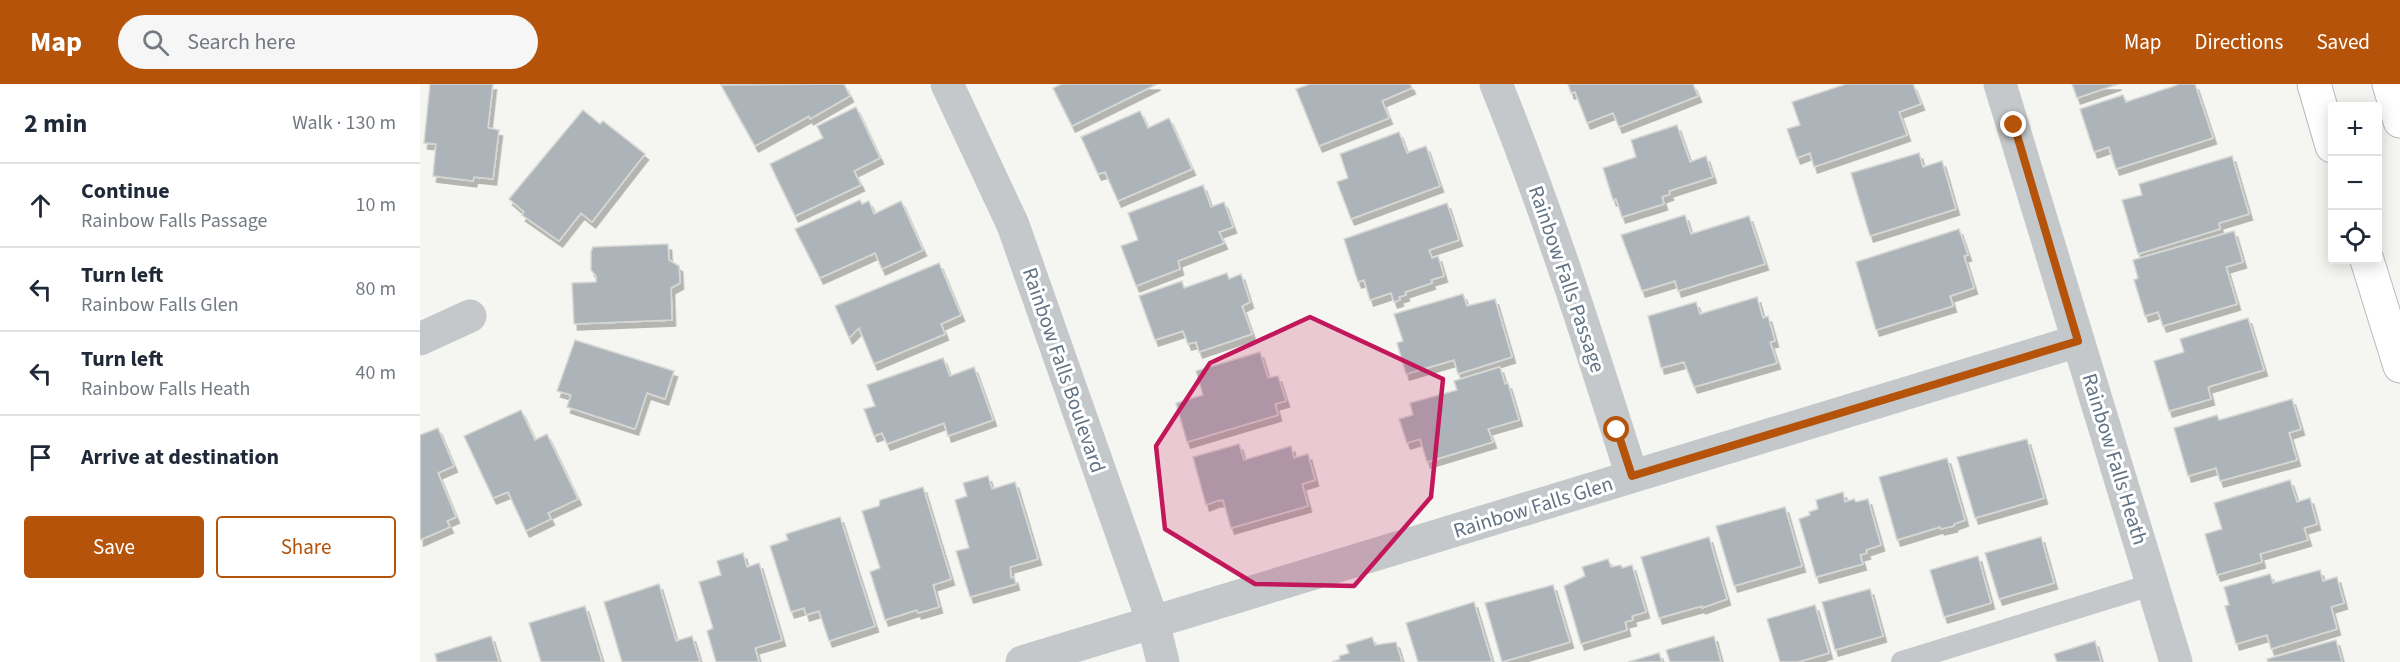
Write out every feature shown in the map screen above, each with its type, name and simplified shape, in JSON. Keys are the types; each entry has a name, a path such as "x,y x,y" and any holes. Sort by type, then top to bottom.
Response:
{"main road":[{"path":"2314,84 2328,132"},
{"path":"2389,84 2400,122"},
{"path":"2368,264 2400,366"}],"street":[{"name":"Rainbow Falls Boulevard","path":"947,84 1013,225 1153,622 1163,662"},
{"name":"Rainbow Falls Passage","path":"1496,84 1519,140 1584,324 1632,476"},
{"name":"Rainbow Falls Heath","path":"2000,84 2176,662"},
{"path":"420,339 470,316"},
{"name":"Rainbow Falls Glen","path":"1022,662 2078,341"}],"lane":[{"path":"1902,662 2154,584"}],"highlighted area":[{"path":"1310,317 1443,379 1431,497 1354,586 1255,584 1165,529 1156,446 1210,363"}],"building":[{"path":"430,84 493,84 488,128 499,130 493,179 474,177 473,181 433,176 436,144 424,143"},
{"path":"844,84 850,96 755,146 721,85"},
{"path":"1062,84 1157,84 1072,126 1053,88"},
{"path":"1310,84 1410,84 1412,88 1382,101 1389,118 1319,146 1296,89"},
{"path":"1568,84 1693,84 1698,96 1619,127 1613,113 1587,123 1575,92 1571,93"},
{"path":"1846,84 1913,84 1921,104 1899,112 1907,135 1814,167 1810,153 1797,158 1787,129 1800,125 1792,102"},
{"path":"2072,84 2118,84 2077,98"},
{"path":"2180,84 2195,84 2213,138 2116,169 2109,147 2094,152 2080,109 2123,95 2126,102"},
{"path":"856,107 880,158 854,171 861,185 795,216 770,164 823,138 817,126"},
{"path":"583,110 600,124 603,121 645,154 592,222 581,213 559,241 522,215 524,212 509,199"},
{"path":"1140,111 1148,128 1169,118 1192,169 1118,201 1105,172 1098,174 1081,137"},
{"path":"1677,125 1690,162 1706,156 1713,177 1669,191 1670,194 1662,197 1664,204 1622,217 1616,199 1613,200 1603,168 1636,157 1631,140"},
{"path":"1399,132 1407,153 1426,146 1440,186 1351,219 1337,182 1348,178 1340,154"},
{"path":"1919,153 1923,167 1942,161 1956,209 1870,236 1851,173"},
{"path":"2232,156 2249,214 2219,223 2220,229 2138,254 2122,200 2142,195 2139,184"},
{"path":"1203,185 1211,207 1224,202 1233,227 1219,232 1224,243 1178,261 1180,269 1136,286 1121,246 1138,240 1128,213"},
{"path":"860,200 862,204 869,201 874,214 901,201 923,250 882,269 875,253 820,278 795,229"},
{"path":"1447,203 1459,240 1429,250 1432,258 1438,256 1444,276 1431,280 1432,283 1405,292 1406,295 1394,302 1391,293 1370,300 1364,280 1358,282 1344,239"},
{"path":"1685,215 1691,234 1749,216 1765,264 1678,291 1675,281 1642,291 1621,235"},
{"path":"1959,229 1968,255 1964,256 1974,288 1950,296 1953,306 1876,330 1856,262"},
{"path":"2234,231 2243,262 2226,267 2237,304 2163,326 2158,312 2145,316 2134,280 2138,278 2133,260"},
{"path":"668,244 669,260 679,266 680,283 671,288 672,320 574,324 572,283 596,282 596,276 591,270 593,247"},
{"path":"939,263 961,315 941,324 945,334 874,364 859,328 849,338 835,306"},
{"path":"1227,273 1229,279 1241,274 1250,302 1242,306 1252,334 1199,352 1196,342 1188,344 1183,331 1155,340 1139,296 1182,281 1184,288"},
{"path":"1463,294 1467,306 1495,299 1512,357 1458,374 1454,360 1406,374 1397,343 1403,341 1394,314"},
{"path":"1757,297 1763,318 1768,316 1775,341 1770,342 1777,363 1694,387 1684,362 1661,368 1648,316 1696,302 1700,314"},
{"path":"2248,318 2264,370 2208,387 2211,399 2169,411 2154,361 2184,352 2180,339"},
{"path":"575,340 674,371 665,399 647,393 635,429 567,407 571,395 557,391"},
{"path":"1260,352 1268,378 1278,376 1286,401 1275,404 1278,415 1187,442 1176,403 1203,395 1196,371"},
{"path":"943,358 950,376 974,367 993,420 948,436 944,423 887,444 882,433 874,436 864,409 875,406 867,385"},
{"path":"1500,367 1505,384 1508,383 1519,420 1488,429 1493,442 1427,462 1420,439 1407,443 1399,419 1413,415 1410,403 1457,390 1454,381"},
{"path":"2292,399 2301,429 2289,433 2297,460 2220,481 2216,468 2188,476 2174,428 2217,415 2219,420"},
{"path":"521,410 535,440 547,434 578,499 548,513 551,519 526,531 508,492 493,498 464,436"},
{"path":"438,428 454,466 438,473 456,517 447,521 450,527 420,540 420,435"},
{"path":"2027,439 2044,498 1975,518 1957,457"},
{"path":"1239,444 1244,460 1291,446 1294,458 1308,454 1315,480 1302,484 1308,506 1231,528 1223,500 1206,505 1193,457"},
{"path":"1947,458 1965,520 1954,526 1941,529 1940,527 1897,540 1879,477"},
{"path":"988,476 992,489 1015,482 1038,559 1010,567 1011,578 1014,577 1016,584 970,597 956,551 969,548 955,500 967,496 963,483"},
{"path":"2290,480 2297,502 2310,498 2317,524 2304,528 2308,540 2260,554 2262,562 2217,575 2205,534 2222,529 2214,503"},
{"path":"923,487 951,579 933,585 939,607 918,613 917,610 885,620 870,572 880,568 862,511 879,506 880,500"},
{"path":"1843,492 1845,502 1854,499 1856,502 1868,499 1881,545 1866,550 1867,553 1860,555 1863,564 1816,577 1799,519 1818,509 1816,500"},
{"path":"1785,507 1802,566 1734,586 1716,526"},
{"path":"840,517 875,626 829,641 819,611 806,615 804,608 791,612 770,546 788,540 786,534"},
{"path":"1709,537 1727,599 1702,608 1702,606 1659,618 1641,557"},
{"path":"2041,537 2054,583 1999,599 1985,553"},
{"path":"743,553 747,567 759,563 782,640 755,648 759,662 716,662 707,631 713,628 699,582 721,575 717,561"},
{"path":"1978,556 1991,603 1944,617 1930,570"},
{"path":"1608,559 1611,567 1621,565 1622,568 1632,565 1646,612 1632,616 1633,620 1625,622 1627,630 1581,644 1564,586 1585,576 1582,567"},
{"path":"2320,570 2323,581 2337,577 2344,603 2331,607 2337,629 2271,649 2267,635 2236,644 2225,606 2229,605 2224,587 2270,574 2273,583"},
{"path":"659,584 676,641 692,636 700,662 622,662 604,602"},
{"path":"1553,585 1570,642 1502,662 1485,603"},
{"path":"1870,589 1883,636 1835,650 1822,602"},
{"path":"1474,602 1492,662 1418,662 1406,623"},
{"path":"1815,605 1829,653 1798,662 1780,662 1767,619"},
{"path":"585,606 602,662 541,662 529,623"},
{"path":"491,636 499,662 437,662 435,654"},
{"path":"1714,636 1721,662 1670,662 1666,650"},
{"path":"1372,637 1375,645 1396,642 1402,662 1332,662 1340,659 1339,656 1349,653 1346,645"},
{"path":"2336,640 2342,662 2268,662 2267,659"},
{"path":"2095,641 2101,662 2057,662 2054,654"},
{"path":"1659,653 1662,662 1628,662"}],"route":[{"path":"1617,430 1632,476 2078,341 2014,125"}]}
